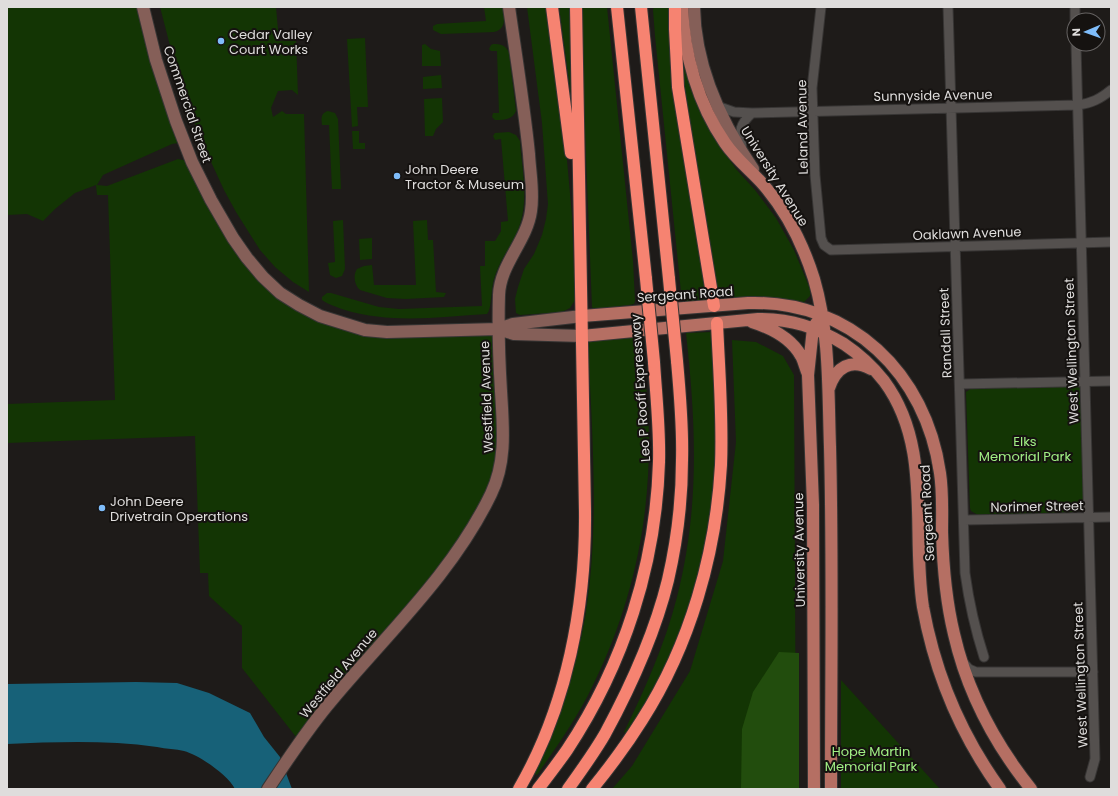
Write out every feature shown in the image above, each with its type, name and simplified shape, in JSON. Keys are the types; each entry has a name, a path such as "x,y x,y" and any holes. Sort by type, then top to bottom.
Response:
{"highway":[{"path":"552,7 579,222"},
{"path":"519,789 536,755 557,700 571,649 581,594 585,540 576,7"},
{"name":"Leo P Rooff Expressway","path":"538,789 567,751 599,695 623,641 644,577 651,546 655,517 659,461 654,362 617,7"},
{"path":"568,789 604,735 620,705 645,648 668,580 678,519 682,460 682,426 669,279 641,7"},
{"path":"644,34 645,7"},
{"path":"676,7 675,29 678,87 714,306"},
{"path":"592,789 617,758 642,720 658,691 683,639 703,575 716,515 721,464 722,433 717,323"}],"main road":[{"path":"682,7 688,54 697,86 706,109 714,126 737,160 761,182"},
{"name":"University Avenue","path":"761,182 785,214 801,244 813,277 825,333 831,504 831,789"},
{"name":"Sergeant Road","path":"582,316 748,303 798,307 822,315 849,329 868,341 881,352 906,382 930,429 936,447 941,475 945,575 948,603 960,658 972,689 993,733 1005,754 1031,789"},
{"path":"714,306 717,323"},
{"name":"University Avenue","path":"814,789 813,505 808,375 813,328 822,315"},
{"name":"Sergeant Road","path":"582,336 746,320 771,319 813,328 825,333 852,349 877,372 897,401 910,434 916,475 920,574 923,606 930,639 939,670 950,700 972,747 1000,789"},
{"path":"746,320 764,326 787,340 800,356 808,375"},
{"path":"828,391 834,375 851,364 865,366 877,372"}],"street":[{"name":"Commercial Street","path":"143,7 156,60 176,121 192,162 211,200 240,248 264,277 280,293 320,316 365,330 387,332 498,328"},
{"name":"Westfield Avenue","path":"268,789 300,742 330,702 414,607 450,561 475,524 492,492 499,473 504,450 498,328 499,292 503,276 525,233 530,220 532,207 526,125 510,7"},
{"name":"University Avenue","path":"694,7 699,50 710,88 717,106 742,153 761,182"},
{"name":"Leland Avenue","path":"821,7 812,88 815,176 821,238 824,245"},
{"name":"Randall Street","path":"948,7 965,573 968,596 984,657"},
{"name":"West Wellington Street","path":"1076,52 1095,760 1090,777"},
{"name":"Sunnyside Avenue","path":"717,106 734,112 752,112 1078,105 1097,100 1111,90"},
{"path":"742,153 741,127 743,121 752,112"},
{"name":"Oaklawn Avenue","path":"824,245 831,250 1111,242"},
{"path":"498,328 513,324 582,316"},
{"path":"498,328 514,334 582,336"},
{"path":"960,384 1111,381"},
{"name":"Norimer Street","path":"964,520 1111,517"},
{"path":"960,658 969,669 976,672 1093,672"}],"green space":[{"path":"7,7 143,7 184,142 172,144 103,175 97,185 107,186 178,159 192,162 211,200 280,293 365,330 498,329 504,450 475,524 300,742 242,668 242,626 209,596 208,573 200,573 195,436 7,443 7,404 115,400 108,195 97,195 96,185 75,193 43,221 27,214 7,215"},
{"path":"160,7 276,7 279,41 296,40 298,95 292,90 278,91 271,108 273,117 282,111 286,114 304,114 309,292 293,282 275,267 260,250 224,190 188,108"},
{"path":"484,7 503,7 504,22 501,28 494,32 441,34 433,30 433,26 437,24 486,21"},
{"path":"527,7 548,7 566,149 572,216 575,300 570,308 562,312 520,315 516,313 515,299 518,287 524,269 534,254 542,235 548,204 542,123"},
{"path":"559,7 570,7 574,110 573,110"},
{"path":"580,7 607,7 633,261 635,301 634,304 629,305 594,309 592,307"},
{"path":"654,7 671,7 708,299 704,301 682,302 655,36"},
{"path":"365,38 368,107 357,107 358,126 352,127 347,39"},
{"path":"681,38 716,140 736,169 755,190 776,218 794,250 810,289 810,296 804,302 766,298 726,297 722,295 719,290 682,83"},
{"path":"425,44 431,49 440,51 441,66 422,66 422,45"},
{"path":"493,44 503,46 509,53 516,111 510,118 505,120 495,120 492,117 493,113 499,113 497,51 491,51 489,49"},
{"path":"441,75 442,88 423,89 423,77"},
{"path":"442,98 443,122 436,129 433,136 425,136 424,99"},
{"path":"328,111 335,113 338,119 341,189 332,189 329,125 322,125 322,116"},
{"path":"352,131 359,131 359,143 365,143 365,149 353,149"},
{"path":"509,132 516,135 520,141 524,187 523,210 517,232 496,272 490,308 487,314 434,318 380,317 345,310 330,305 322,300 322,297 327,293 331,293 379,307 399,309 482,306 480,266 485,266 485,241 495,241 501,231 501,222 508,221 501,139 495,140 493,136 495,133"},
{"path":"343,220 345,269 342,276 336,278 330,275 328,263 335,262 333,221"},
{"path":"427,220 428,240 433,240 436,292 446,293 444,297 406,299 387,298 360,290 355,283 356,271 364,266 372,265 374,285 416,285 413,221"},
{"path":"372,238 372,259 360,260 359,239"},
{"path":"712,332 718,420 715,488 702,567 678,640 647,704 627,734 624,732 654,666 667,632 677,597 690,531 693,498 694,433 686,333"},
{"path":"639,335 646,380 649,425 648,470 644,514 637,558 626,601 611,644 593,685 574,720 537,775 533,773 563,696 576,657 585,618 590,584 594,515 594,480 588,342 589,340"},
{"path":"732,340 756,342 783,356 794,375 796,789 612,789 632,766 690,671 723,561 736,442"},
{"name":"Elks Memorial Park","path":"1074,386 1080,388 1081,392 1084,502 1081,509 1077,512 978,515 971,511 966,392 972,388"},
{"path":"779,652 799,653 799,789 741,789 742,729 753,692"},
{"name":"Hope Martin Memorial Park","path":"841,680 940,789 841,789"}],"water":[{"path":"136,682 177,683 209,693 250,713 264,737 280,757 292,789 235,789 220,772 212,766 190,753 178,750 101,742 7,744 7,684"}],"place":[{"name":"Cedar Valley Court Works","path":"221,41"},
{"name":"John Deere Tractor & Museum","path":"397,176"},
{"name":"John Deere Drivetrain Operations","path":"102,508"}]}
